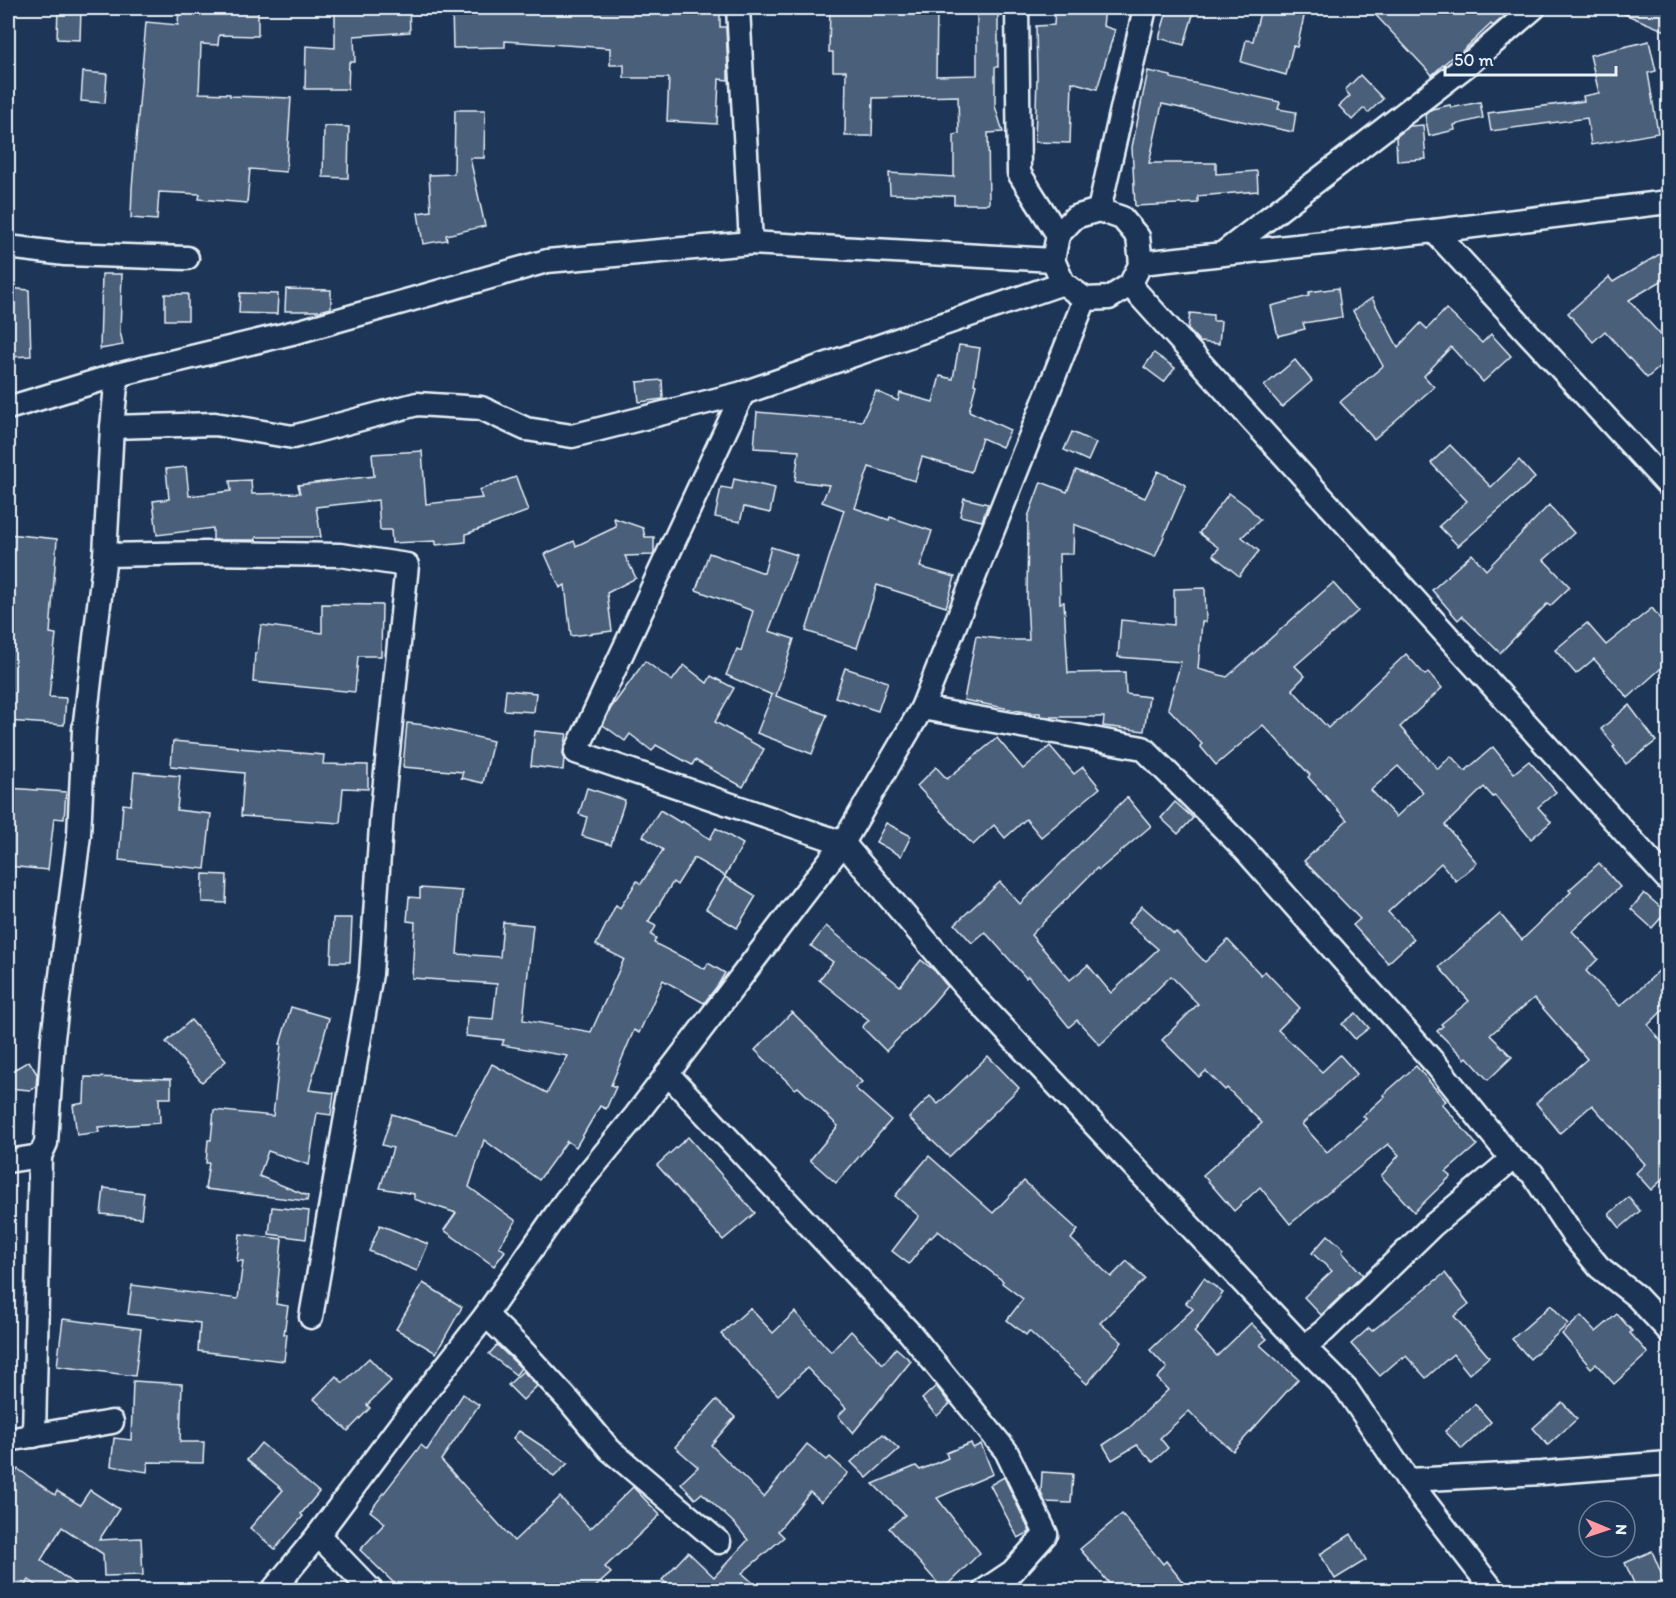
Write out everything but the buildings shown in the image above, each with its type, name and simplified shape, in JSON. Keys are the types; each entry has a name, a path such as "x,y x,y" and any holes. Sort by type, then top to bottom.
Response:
{"street":[{"path":"738,8 751,243"},
{"path":"1017,8 1019,173 1058,235"},
{"path":"1099,210 1145,8"},
{"path":"1221,254 1471,62 1534,8"},
{"path":"1141,263 1434,231 1668,202"},
{"path":"1099,210 1122,218 1138,237 1141,263 1130,285 1109,298 1085,299 1063,283 1053,260 1058,235 1075,217 1099,210"},
{"path":"1434,231 1668,484"},
{"path":"8,408 117,375 300,331 547,261 751,243 1053,260"},
{"path":"8,247 65,254 187,258"},
{"path":"112,427 215,424 293,437 417,404 481,408 526,429 572,436 743,393 1063,283"},
{"path":"1130,285 1668,880"},
{"path":"273,1590 318,1535 486,1315 566,1200 636,1115 843,843 922,708 1085,299"},
{"path":"34,1436 40,1156 46,1143 53,1038 79,835 84,730 105,555 117,375"},
{"path":"743,393 576,752 843,843 975,998 1347,1390 1408,1480 1493,1590"},
{"path":"105,555 340,555 407,565 382,811 370,974 311,1317"},
{"path":"922,708 1143,748 1245,850 1438,1067 1512,1159 1532,1173 1574,1237 1599,1268 1636,1296 1668,1330"},
{"path":"667,1073 910,1333 1006,1451 1046,1534 1012,1572 986,1590"},
{"path":"8,1161 40,1156"},
{"path":"1304,1347 1324,1331 1432,1226 1512,1159"},
{"path":"486,1315 542,1371 610,1450 719,1542"},
{"path":"8,1440 112,1422"},
{"path":"1408,1480 1668,1463"},
{"path":"318,1535 371,1590"}]}
